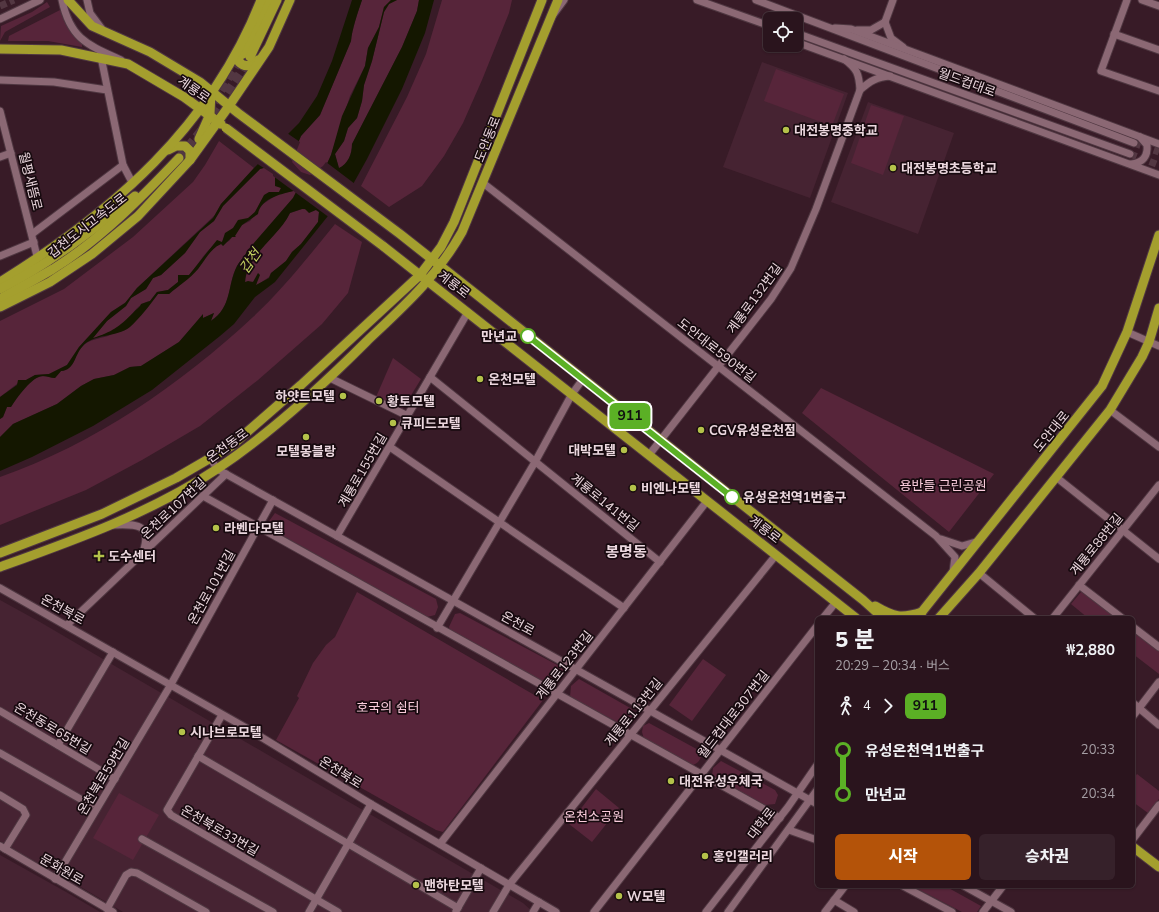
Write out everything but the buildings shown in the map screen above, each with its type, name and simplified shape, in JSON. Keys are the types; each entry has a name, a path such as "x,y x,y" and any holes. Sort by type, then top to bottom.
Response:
{"main road":[{"name":"계룡로","path":"68,0 92,26 150,52 192,76 238,113 395,230 863,600 881,616"},
{"path":"244,53 261,0"},
{"path":"262,58 250,66 242,65 239,62 270,0"},
{"path":"0,282 37,256 78,231 134,184 174,154 199,108 211,91 244,53 278,0"},
{"path":"0,307 50,282 92,254 138,216 190,160 229,106 272,41 290,0"},
{"name":"도안동로","path":"420,275 446,239 454,222 542,0"},
{"name":"도안동로","path":"429,281 449,254 462,232 558,0"},
{"name":"계룡로","path":"0,49 61,50 101,57 128,64 172,89 217,121 429,281 853,616"},
{"path":"190,160 210,114 211,91"},
{"path":"174,154 176,146 185,146 190,151 190,160"},
{"name":"갑천도시고속도로","path":"0,288 24,277 86,236 138,194 174,154"},
{"name":"갑천도시고속도로","path":"0,299 54,268 89,243 136,203 174,154"},
{"name":"도안대로","path":"920,615 1102,386 1127,332 1159,235"},
{"name":"온천동로","path":"0,553 102,514 176,478 231,446 273,411 420,275"},
{"name":"온천동로","path":"0,567 113,525 187,487 217,469 254,442 330,378 429,281"},
{"path":"941,616 979,573 1110,410 1132,376 1149,342 1159,308"},
{"path":"863,600 896,616"},
{"path":"1135,849 1159,867"}],"street":[{"path":"18,11 30,0"},
{"path":"1,19 40,0"},
{"path":"62,0 66,15 73,31 86,43 128,64"},
{"path":"88,0 90,14 96,23 108,34"},
{"path":"550,18 564,0"},
{"path":"697,0 763,25"},
{"path":"756,0 831,27 844,35 1134,143"},
{"path":"831,27 871,30 885,22 893,0"},
{"path":"1127,0 1101,71 1159,91"},
{"path":"1142,0 1159,6"},
{"path":"885,22 891,38 908,52"},
{"path":"851,29 908,52 1159,144"},
{"path":"1114,34 1159,50"},
{"name":"월드컵대로","path":"803,36 1130,154"},
{"path":"803,44 894,76 1159,175"},
{"path":"101,57 123,164 134,184"},
{"path":"844,59 855,67 859,77 860,90"},
{"path":"860,90 871,80 881,77 894,76"},
{"path":"0,80 9,79 54,82 107,90"},
{"name":"계룡로132번길","path":"649,455 771,299 791,268 816,210 860,90"},
{"name":"월평새뜸로","path":"0,111 37,256"},
{"path":"1127,164 1140,162 1146,156 1147,145 1141,137 1136,135"},
{"path":"1150,140 1159,140"},
{"path":"0,157 11,153"},
{"path":"32,234 123,164"},
{"name":"도안대로590번길","path":"483,182 936,536"},
{"path":"0,256 34,242"},
{"name":"계룡로155번길","path":"337,536 468,312"},
{"path":"1127,332 1159,346"},
{"name":"계룡로141번길","path":"430,377 660,562"},
{"path":"330,378 408,416"},
{"path":"437,628 452,600 535,462 572,394 583,379"},
{"path":"1110,410 1159,447"},
{"path":"390,447 624,608"},
{"name":"온천로","path":"211,459 217,469 815,803"},
{"name":"온천로107번길","path":"67,625 226,474"},
{"path":"1056,478 1159,559"},
{"name":"계룡로88번길","path":"1054,616 1159,485"},
{"path":"203,496 437,628 780,818"},
{"name":"온천로101번길","path":"170,686 273,500"},
{"name":"계룡로123번길","path":"440,844 556,693 707,501"},
{"path":"113,525 133,524 141,527 145,531 146,540 142,554"},
{"path":"936,536 951,544 962,546 979,541"},
{"path":"936,536 954,557 952,575"},
{"name":"계룡로113번길","path":"494,912 509,885 776,555"},
{"path":"979,573 1032,616"},
{"path":"1079,585 1119,616"},
{"name":"온천북로","path":"0,588 222,715 556,912"},
{"path":"825,616 836,602"},
{"name":"월드컵대로307번길","path":"594,912 815,629"},
{"path":"1135,629 1159,647"},
{"path":"58,745 113,652"},
{"path":"1159,682 1136,706 1159,725"},
{"name":"온천북로59번길","path":"56,879 170,686"},
{"name":"온천동로65번길","path":"0,711 115,779"},
{"name":"온천북로33번길","path":"222,715 167,810 171,815 338,912"},
{"path":"0,753 91,805"},
{"path":"198,756 349,844 457,910 481,868"},
{"name":"대학로","path":"706,912 780,818 815,768"},
{"name":"대학로","path":"728,912 815,793"},
{"path":"0,795 23,809 26,815 2,848"},
{"path":"309,912 371,804"},
{"path":"1135,836 1159,805"},
{"path":"789,830 815,839"},
{"path":"142,838 274,912"},
{"name":"문화원로","path":"2,848 110,910"},
{"path":"110,910 126,875 131,872 137,873 206,912"},
{"path":"825,912 843,888"},
{"path":"908,888 952,912"},
{"path":"968,888 1011,912"},
{"path":"983,912 1001,888"},
{"path":"834,900 854,912"},
{"path":"533,912 539,902"}],"shaded area":[{"name":"대전봉명중학교","path":"762,62 848,93 810,198 723,167"},
{"name":"대전봉명초등학교","path":"868,102 954,133 918,234 831,202"},
{"path":"0,600 523,903 533,912 123,912 74,883 69,878 68,871 54,862 48,865 40,864 0,841"},
{"path":"0,855 66,892 100,912 0,912"}],"green space":[{"path":"362,0 391,0 384,7 379,27 368,48 365,66 350,96 331,155 325,168 310,177 300,174 290,162 301,136 320,115 351,41"},
{"path":"397,0 419,0 417,11 402,47 352,144 349,158 339,169 335,154 344,141 348,128 357,118 362,101 364,85 372,61 384,12 389,4"},
{"path":"442,0 512,0 509,13 482,80 463,123 444,156 422,186 389,207 361,186 407,97 426,54"},
{"path":"47,2 50,7 5,32 0,41 1,26 32,12"},
{"path":"62,9 69,28 82,44 82,47 48,41 8,41 9,36"},
{"path":"776,69 844,94 832,126 764,101"},
{"path":"871,105 904,116 883,175 851,163"},
{"path":"219,141 254,168 221,204 215,215 137,288 126,302 111,312 79,347 67,365 49,374 35,375 26,380 22,380 0,397 0,321 64,289 133,237 193,182"},
{"path":"267,167 275,173 275,183 281,188 279,192 272,193 264,197 254,213 231,230 222,242 216,244 207,251 189,275 178,275 178,282 168,290 157,292 150,301 145,302 137,308 119,327 92,339 107,321 126,306 131,298 146,289 153,278 161,275 185,253 200,232 214,221 223,206 260,169"},
{"path":"298,190 238,264 226,303 218,315 210,321 214,313 203,318 203,315 179,342 141,366 130,367 114,375 94,379 81,386 57,404 13,424 0,437 0,419 3,417 7,407 11,407 27,385 41,376 55,378 61,371 69,368 74,362 79,350 85,344 108,336 127,324 158,294 169,294 198,269 206,256 216,246 229,241 242,225 250,221 263,204 278,194"},
{"path":"302,209 316,210 319,212 318,222 286,261 271,273 269,277 256,286 257,281 245,283 251,263 257,254 285,222 290,213"},
{"path":"335,224 362,242 348,293 322,324 258,380 200,426 142,460 86,490 0,525 0,477 69,448 102,430 166,389 225,342 253,317 296,272"},
{"path":"393,358 421,379 402,410 376,397"},
{"name":"용반들 근린공원","path":"821,388 994,474 949,532 802,413"},
{"path":"275,513 436,599 438,607 435,615 427,617 271,529 267,524"},
{"path":"1086,591 1117,616 1086,616 1071,604 1081,592"},
{"name":"호국의 쉼터","path":"357,592 543,700 443,832 436,830 276,740 299,698 297,696 313,663 326,645 335,637"},
{"path":"460,613 561,667 564,672 551,690 451,632 449,627 455,614"},
{"path":"1135,631 1159,650 1159,674 1135,656"},
{"path":"703,659 726,675 692,721 669,705"},
{"path":"579,679 632,709 634,718 631,722 621,724 570,697 571,686"},
{"path":"649,723 702,752 699,761 690,766 644,739 642,732 643,726"},
{"path":"721,761 775,790 778,795 775,804 765,805 712,777 713,768"},
{"path":"1137,774 1159,791 1159,799 1148,813 1135,803 1135,776"},
{"name":"온천소공원","path":"596,789 619,808 592,842 569,824"},
{"path":"119,793 159,815 133,860 93,838"},
{"path":"916,888 949,888 981,906 977,912 962,912"}],"water":[{"name":"갑천","path":"352,0 362,0 351,41 320,115 301,136 290,162 300,174 310,177 325,168 331,155 342,116 365,66 368,48 379,27 384,7 391,0 397,0 389,4 384,12 372,61 364,85 362,101 357,118 348,128 344,141 335,154 339,168 345,164 349,158 352,144 402,47 417,11 419,0 434,0 425,33 402,89 352,186 275,282 255,297 234,324 152,390 93,426 32,457 0,471 0,437 13,424 57,404 81,386 94,379 114,375 130,367 141,366 179,342 203,314 203,318 214,313 211,321 223,309 238,264 247,251 293,198 297,190 273,197 263,204 258,214 242,225 235,236 236,237 232,237 223,246 221,244 217,246 208,255 195,273 169,294 158,294 141,316 130,327 118,333 98,337 87,343 79,351 72,365 66,370 61,371 55,378 43,376 30,383 11,407 7,407 3,417 0,419 0,397 17,385 18,380 26,380 35,375 49,374 67,365 79,347 111,312 125,303 137,288 213,218 221,204 254,168 299,123 317,96 332,61","holes":["267,167 275,173 275,186 281,188 279,192 269,192 264,195 255,212 248,218 238,220 233,228 225,233 222,242 217,240 189,275 178,275 178,282 168,290 157,292 150,301 141,304 139,308 119,325 105,334 93,338 107,321 126,306 131,298 146,289 153,278 161,275 185,253 200,232 214,221 223,206 260,169","305,209 309,213 316,210 319,212 318,222 301,244 292,252 286,261 271,273 269,278 256,285 260,275 258,273 253,282 245,282 247,272 257,254 279,230 290,213"]}],"pier":[{"path":"287,133 300,142 292,162 301,172 310,175 323,166 326,162 355,184 330,218 273,176 273,174 256,163"}],"tunnel":[{"path":"0,6 14,0"},
{"path":"214,102 242,55"},
{"path":"179,158 206,125 249,60"},
{"path":"1134,143 1159,152"},
{"path":"1130,154 1159,165"}],"bus line":[{"name":"911","path":"528,336 732,497"}],"place":[{"name":"대전봉명중학교","path":"786,130"},
{"name":"대전봉명초등학교","path":"893,168"},
{"name":"만년교","path":"528,336"},
{"name":"온천모텔","path":"480,379"},
{"name":"하얏트모텔","path":"343,396"},
{"name":"황토모텔","path":"379,401"},
{"name":"큐피드모텔","path":"393,423"},
{"name":"CGV유성온천점","path":"701,430"},
{"name":"모텔몽블랑","path":"306,437"},
{"name":"대박모텔","path":"624,450"},
{"name":"비엔나모텔","path":"633,488"},
{"name":"유성온천역1번출구","path":"732,497"},
{"name":"라벤다모텔","path":"216,528"},
{"name":"도수센터","path":"99,556"},
{"name":"시나브로모텔","path":"182,732"},
{"name":"대전유성우체국","path":"671,781"},
{"name":"홍인갤러리","path":"705,856"},
{"name":"맨하탄모텔","path":"416,885"},
{"name":"W모텔","path":"619,896"}],"district":[{"name":"봉명동","path":"626,552"}]}
